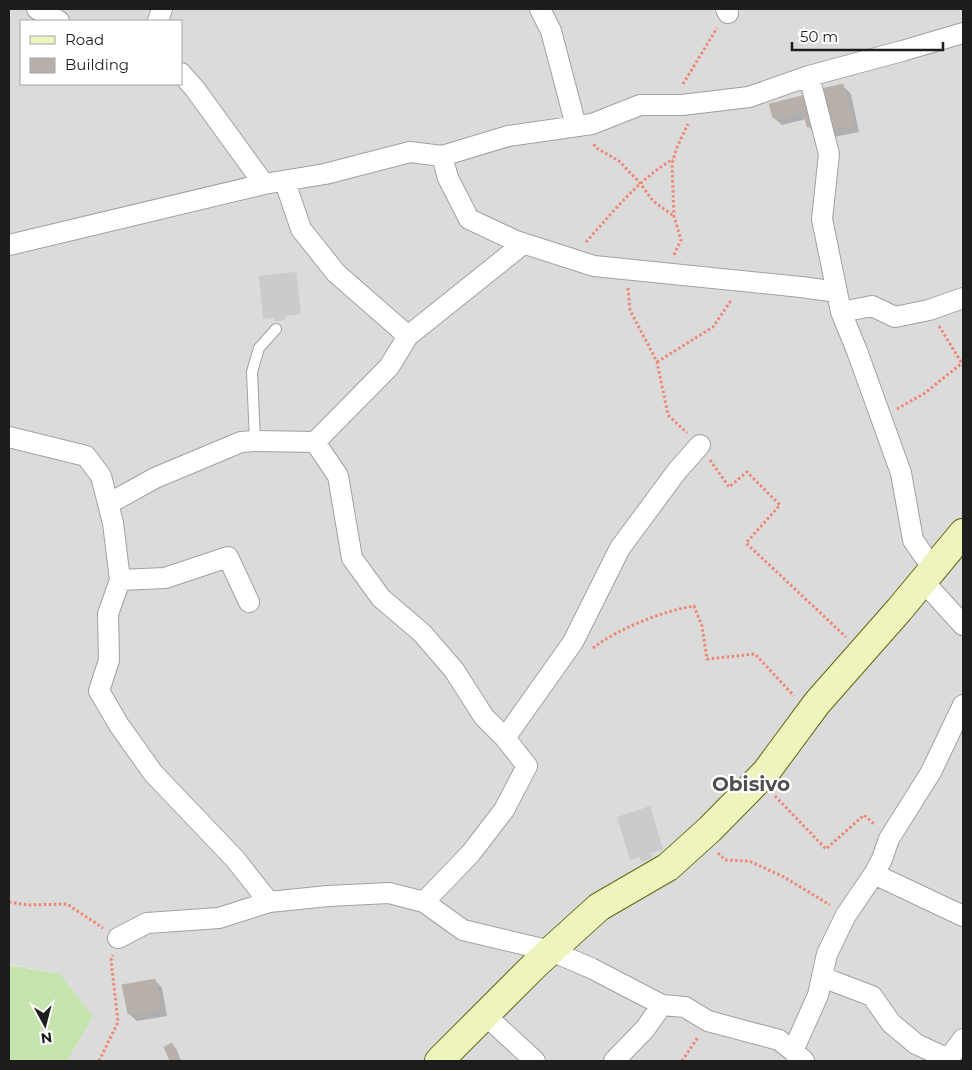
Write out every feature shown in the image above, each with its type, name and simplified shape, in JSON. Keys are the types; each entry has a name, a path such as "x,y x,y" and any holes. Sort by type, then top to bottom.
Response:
{"street":[{"path":"38,9 57,20"},
{"path":"540,9 551,31 584,125"},
{"path":"9,245 264,184 325,174 410,152 442,156 508,136 584,125 640,105 691,104 749,97 809,76 962,35"},
{"path":"182,74 195,89 264,184"},
{"path":"809,76 829,154 822,219 841,312 901,472 913,540 928,575 963,625"},
{"path":"442,156 448,178 469,219 523,244 594,266 837,292"},
{"path":"285,182 301,229 306,236 336,273 408,336"},
{"path":"108,504 155,478 241,442 315,442 389,368 408,336 523,244"},
{"path":"841,312 872,306 895,317 929,310 963,298"},
{"path":"9,436 86,456 101,476 112,523 120,580 108,614 109,660 99,691 119,725 153,773 235,859 269,902"},
{"path":"315,442 338,476 352,558 380,598 422,633 454,670 484,716 505,738 527,766 504,810 471,853 424,902"},
{"path":"505,738 573,642 620,548 676,472 700,445"},
{"path":"439,1061 551,951 599,907 668,867 759,779 810,713 963,532"},
{"path":"120,580 165,578 228,557 249,602"},
{"path":"118,938 147,923 219,918 269,902 328,896 389,893 424,902 463,930 551,951 591,968 662,1005 685,1007 708,1021 778,1040 798,1056 818,995 827,954 846,916 874,874 889,839 931,772 961,718"},
{"path":"874,874 963,916"},
{"path":"822,977 872,996 891,1023 916,1044 946,1059 963,1039"},
{"path":"614,1061 645,1029 662,1005"},
{"path":"485,1015 535,1061"}],"lane":[{"path":"255,441 252,372 259,348 276,329"}],"path":[{"path":"665,273 681,240 674,216 672,164 691,104 681,87 727,11"},
{"path":"584,125 592,134 595,146 619,160 654,201 674,216"},
{"path":"570,258 588,241 640,183 657,168 674,158"},
{"path":"627,270 630,310 657,362 668,415 700,445 728,487 747,472 780,505 746,543 814,609 862,652"},
{"path":"657,362 713,327 744,282"},
{"path":"881,419 925,393 962,364 929,310"},
{"path":"573,642 592,648 606,638 645,621 675,609 694,606 702,626 707,659 755,654 810,713"},
{"path":"759,779 826,849 864,815 889,839"},
{"path":"702,836 725,860 749,861 784,877 846,916"},
{"path":"9,902 28,905 68,904 118,938 111,960 118,1022 99,1061"},
{"path":"682,1061 708,1021"}],"shaded area":[{"path":"9,9 963,9 963,1061 67,1061 93,1016 60,974 9,964"},
{"path":"296,272 301,314 285,316 285,320 263,319 259,276"},
{"path":"650,806 663,849 651,853 652,858 641,862 640,857 630,860 617,817"}],"green space":[{"path":"9,965 60,974 93,1016 67,1061 9,1061"}],"building":[{"path":"843,84 852,124 825,130 817,90"},
{"path":"810,94 818,124 807,127 803,111 773,118 769,104"},
{"path":"155,979 160,1008 128,1014 122,985"},
{"path":"172,1043 180,1061 170,1061 164,1047"}],"district":[{"name":"Obisivo","path":"751,784"}]}
